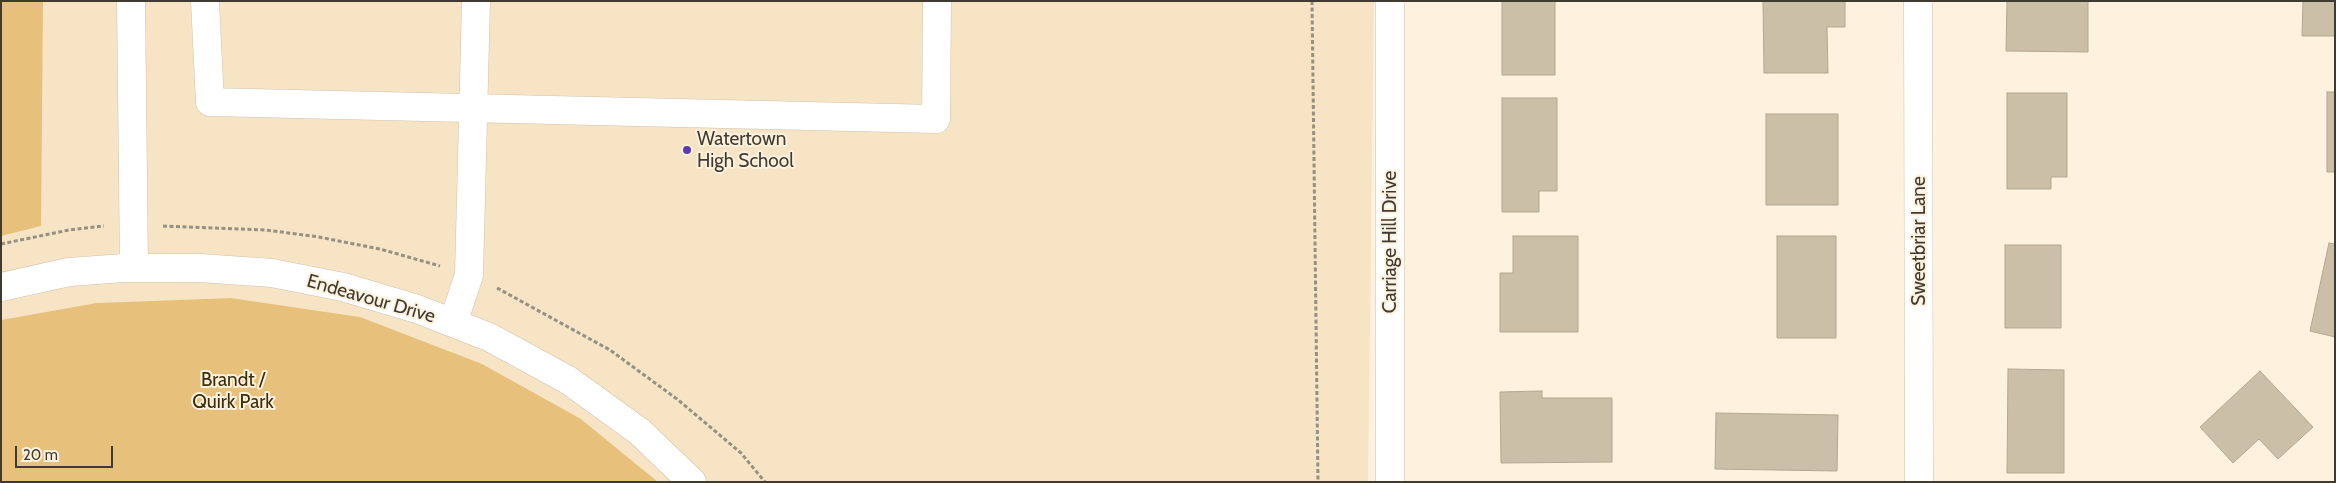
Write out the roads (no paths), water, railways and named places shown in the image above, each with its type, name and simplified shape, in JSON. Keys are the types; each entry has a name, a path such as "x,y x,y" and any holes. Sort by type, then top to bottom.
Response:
{"street":[{"path":"131,1 134,268"},
{"path":"205,1 210,102 936,119 937,1"},
{"path":"453,323 469,275 476,1"},
{"name":"Carriage Hill Drive","path":"1390,1 1390,482"},
{"name":"Sweetbriar Lane","path":"1918,1 1919,482"},
{"name":"Endeavour Drive","path":"1,287 69,272 134,268 200,268 272,273 343,287 417,309 489,337 568,380 640,432 692,482"}],"place":[{"name":"Watertown High School","path":"687,150"}],"park label":[{"name":"Brandt / Quirk Park","path":"233,391"}]}
